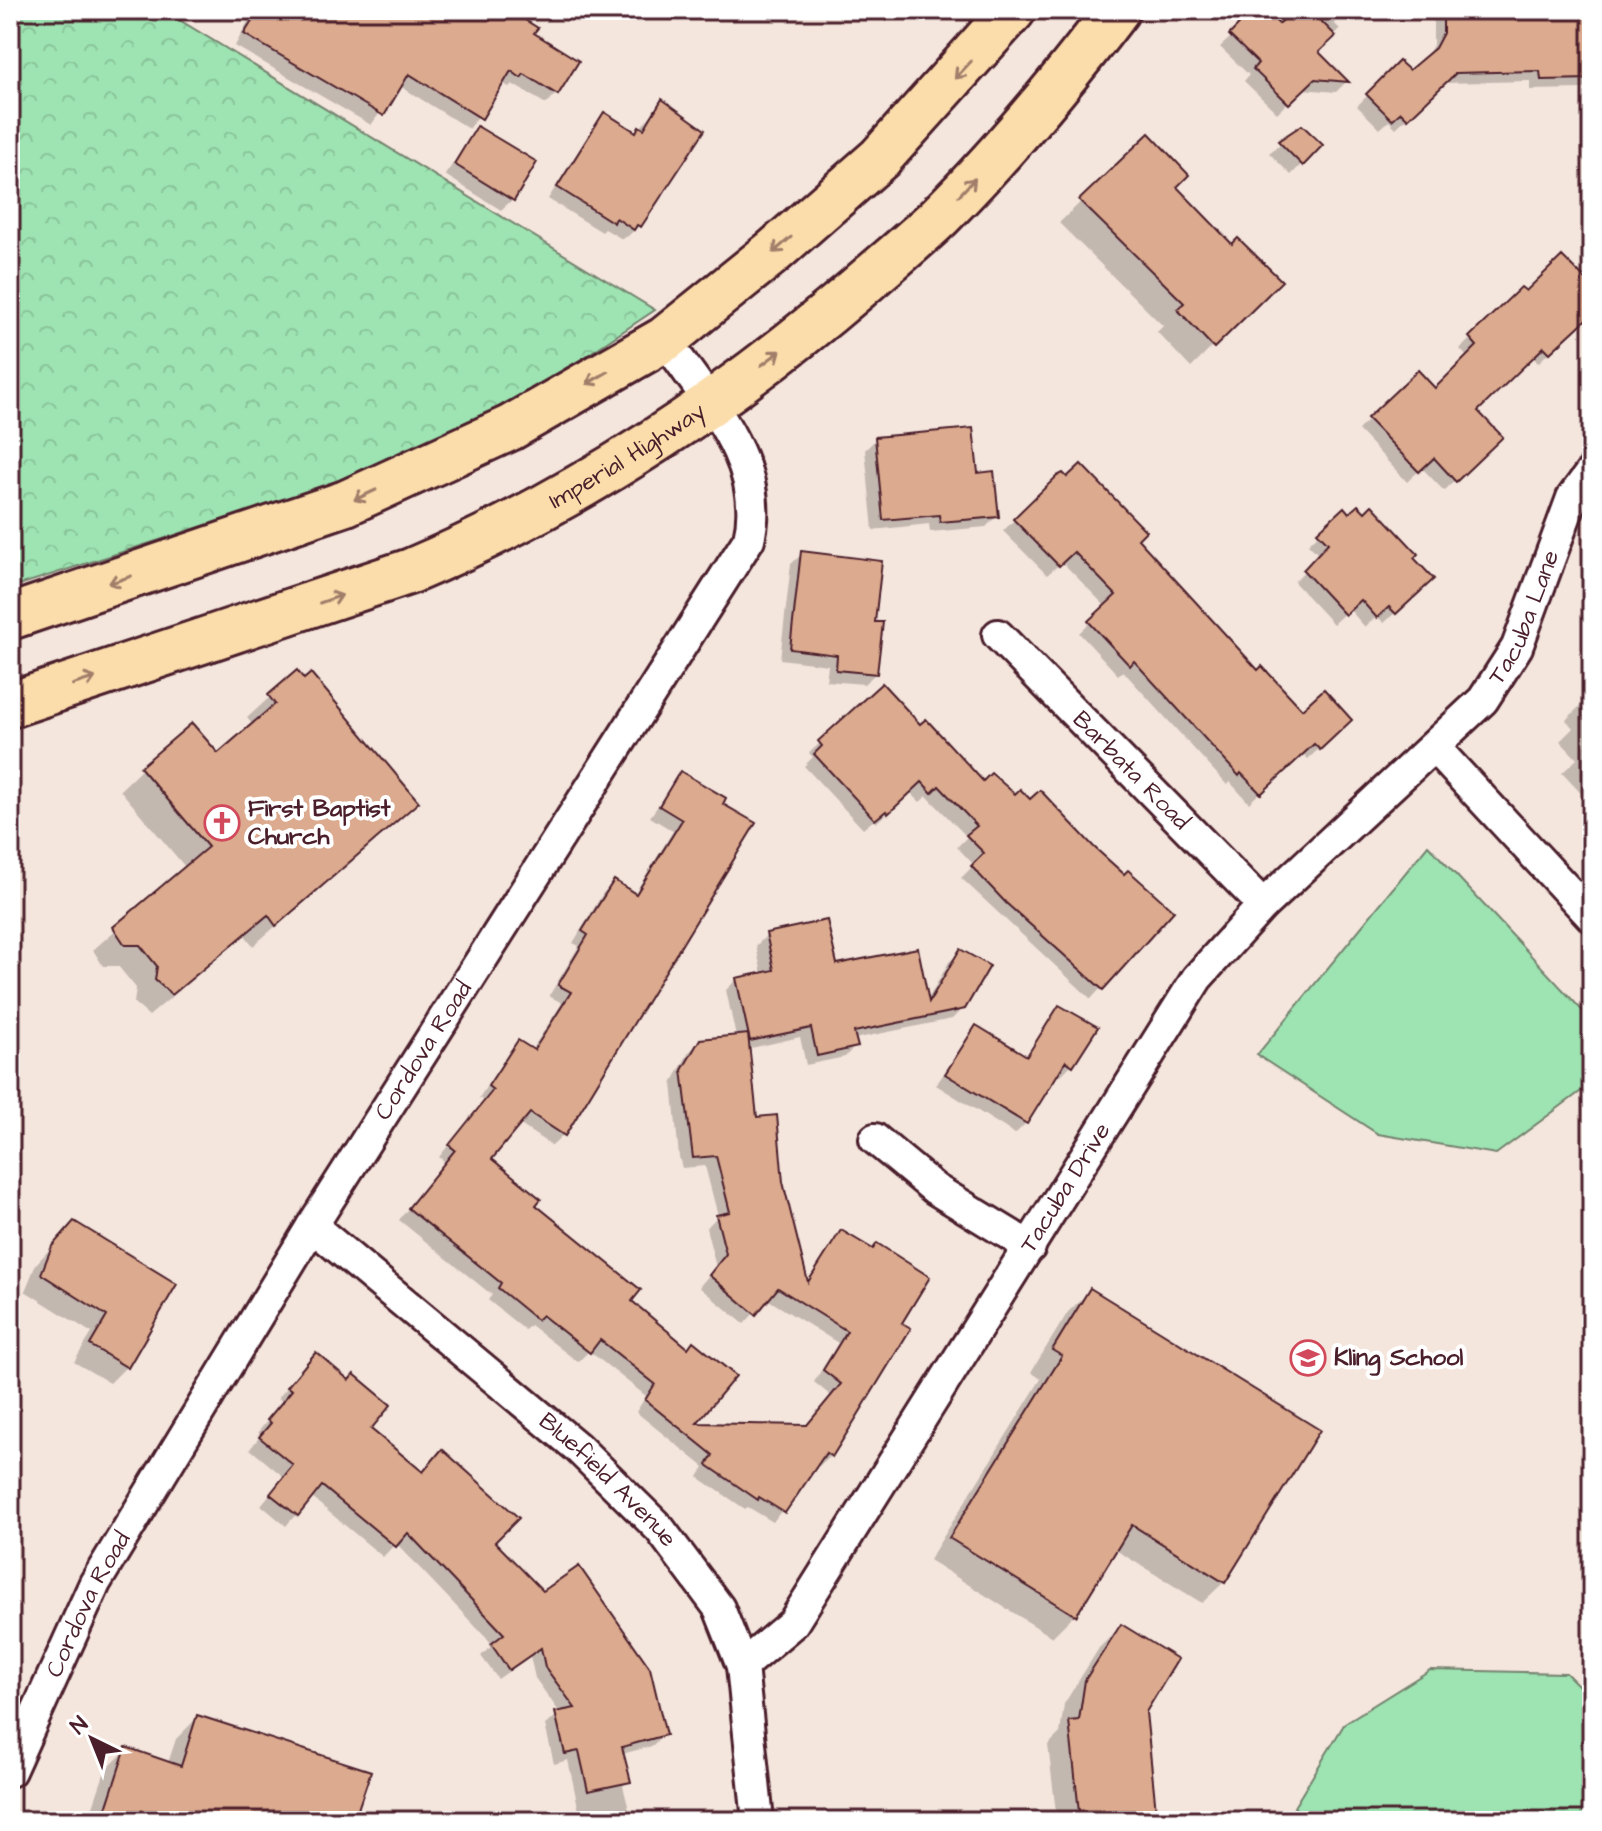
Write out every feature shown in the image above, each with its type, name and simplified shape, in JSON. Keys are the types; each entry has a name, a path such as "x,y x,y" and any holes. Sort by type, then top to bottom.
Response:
{"main road":[{"path":"10,617 346,503 510,428 665,339 773,252 880,158 1013,10"},
{"name":"Imperial Highway","path":"10,705 214,640 411,571 472,545 635,454 708,404 832,310 939,217 1055,91 1117,10"}],"street":[{"name":"Cordova Road","path":"10,1771 95,1583 312,1226 749,539 754,519 752,488 741,452 665,339"},
{"name":"Tacuba Lane","path":"1435,748 1483,700 1517,647 1572,498 1592,471"},
{"name":"Barbata Road","path":"998,635 1263,905"},
{"name":"Tacuba Drive","path":"742,1666 793,1623 1197,978 1263,905 1435,748"},
{"path":"1435,748 1592,917"},
{"path":"875,1139 935,1189 1030,1247"},
{"name":"Bluefield Avenue","path":"312,1226 577,1447 660,1529 719,1608 742,1666 758,1821"}],"green space":[{"path":"10,10 163,10 655,310 538,388 358,476 10,588"},
{"path":"1428,845 1592,1021 1592,1083 1496,1154 1378,1134 1257,1055"},
{"path":"1430,1670 1566,1673 1592,1699 1592,1821 1310,1821 1294,1807 1345,1723"}],"building":[{"path":"259,10 509,10 538,28 534,33 579,61 558,95 524,74 521,78 511,71 482,119 409,74 384,116 244,34"},
{"path":"1253,10 1264,10 1279,24 1293,10 1310,10 1336,36 1319,52 1349,82 1315,79 1289,104 1253,69 1258,63 1229,35"},
{"path":"1443,10 1592,10 1592,79 1541,80 1540,71 1456,73 1408,119 1401,112 1392,120 1366,94 1399,61 1409,70 1435,48 1443,33"},
{"path":"662,99 705,130 641,227 637,225 634,230 616,218 614,223 557,187 604,112 636,132 639,126 644,129"},
{"path":"1302,125 1323,145 1303,166 1278,141"},
{"path":"477,126 537,162 514,201 454,164"},
{"path":"1149,133 1189,175 1177,187 1232,244 1238,238 1282,281 1214,348 1177,309 1184,303 1079,200"},
{"path":"1562,256 1592,286 1592,314 1550,353 1544,347 1478,411 1503,437 1456,482 1434,458 1419,472 1367,418 1418,370 1435,388 1477,346 1469,337 1521,287 1526,291"},
{"path":"973,428 978,473 994,471 999,517 940,522 939,515 883,520 875,437"},
{"path":"1081,464 1146,531 1138,539 1258,670 1262,666 1302,709 1324,689 1352,720 1320,750 1314,744 1261,794 1241,773 1239,776 1134,661 1130,666 1088,621 1116,595 1074,552 1059,566 1013,519 1057,476 1063,473 1067,477"},
{"path":"1358,505 1365,512 1372,505 1418,554 1414,558 1434,579 1396,614 1389,607 1377,618 1361,600 1345,615 1303,570 1328,543 1317,532 1344,507 1349,513"},
{"path":"801,551 882,561 875,622 883,622 877,674 836,670 837,655 790,649"},
{"path":"297,670 304,679 311,673 419,802 276,926 268,915 172,995 155,980 157,966 140,945 125,945 113,927 208,847 140,767 192,723 218,753 275,704 268,695"},
{"path":"882,683 920,724 926,719 983,781 991,773 1015,794 1020,789 1030,799 1040,790 1094,847 1124,874 1128,870 1174,911 1103,990 1006,903 971,866 984,853 966,835 977,826 939,786 932,793 922,782 888,814 886,811 875,820 814,754 822,746 818,741"},
{"path":"680,771 726,798 723,804 756,823 565,1136 530,1113 492,1159 541,1199 536,1205 641,1290 632,1301 688,1348 693,1341 736,1376 697,1423 807,1425 841,1384 823,1370 847,1331 778,1288 756,1315 709,1275 726,1254 716,1215 730,1212 716,1156 693,1158 682,1070 700,1039 748,1034 757,1117 777,1115 783,1182 808,1282 841,1230 873,1249 877,1243 930,1277 902,1323 911,1328 855,1420 832,1457 826,1453 785,1513 759,1497 758,1500 707,1465 713,1455 645,1400 655,1384 600,1340 590,1353 542,1315 537,1320 498,1288 501,1283 408,1208 455,1150 449,1145 493,1090 488,1086 518,1040 534,1050 571,992 558,985 588,935 582,931 614,880 636,894 682,820 659,806"},
{"path":"827,920 837,964 918,948 929,1002 960,949 990,966 965,1009 854,1032 858,1047 817,1056 811,1028 750,1041 736,978 774,970 766,933"},
{"path":"1059,1005 1098,1027 1073,1066 1066,1061 1027,1124 945,1074 976,1025 1027,1056"},
{"path":"74,1221 177,1284 128,1368 90,1345 107,1316 41,1274 52,1246"},
{"path":"1090,1288 1320,1430 1225,1583 1132,1525 1076,1616 949,1538 1062,1356 1052,1350"},
{"path":"316,1352 349,1380 354,1374 391,1405 371,1429 423,1472 442,1449 519,1518 495,1542 543,1591 579,1566 650,1668 666,1735 622,1747 631,1782 588,1791 579,1751 565,1754 555,1712 575,1708 545,1667 541,1648 509,1670 491,1644 504,1634 408,1533 396,1547 322,1486 298,1516 270,1494 293,1465 259,1437 271,1423 267,1420 292,1390 287,1387"},
{"path":"1121,1624 1178,1659 1146,1712 1157,1821 1080,1821 1069,1721 1079,1720 1085,1680"},
{"path":"197,1715 371,1771 354,1821 102,1821 126,1747 181,1766"}],"place":[{"name":"First Baptist Church","path":"222,823"},
{"name":"Kling School","path":"1308,1358"}]}
